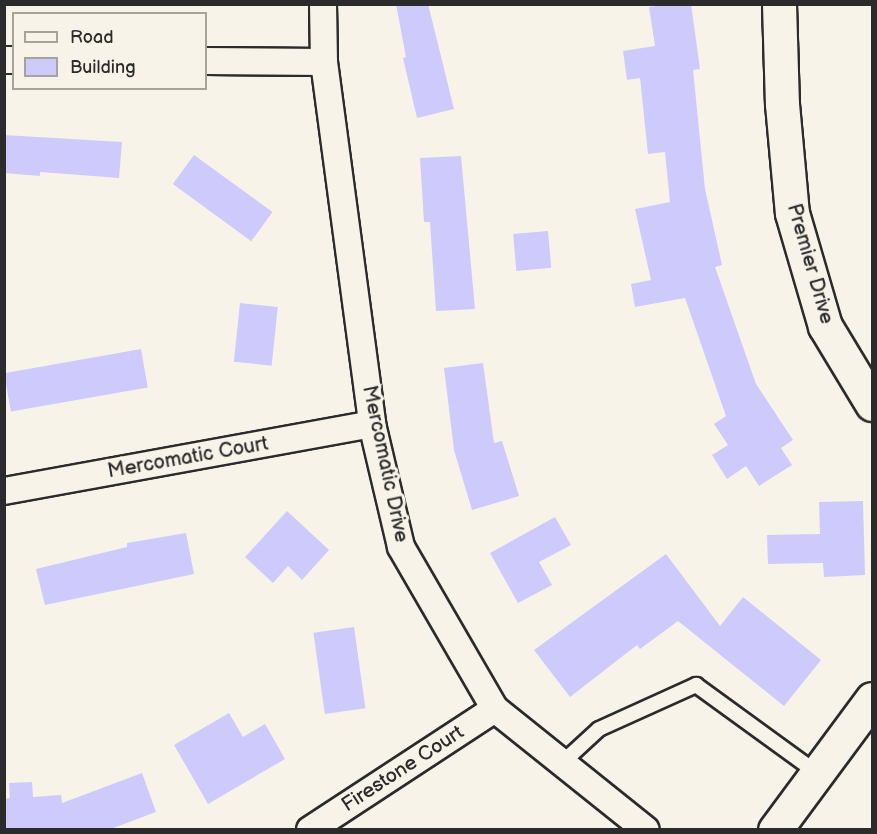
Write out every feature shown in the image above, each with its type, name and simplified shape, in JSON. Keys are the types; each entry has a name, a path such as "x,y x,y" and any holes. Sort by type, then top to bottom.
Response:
{"street":[{"name":"Mercomatic Drive","path":"323,4 324,62 372,424 401,547 495,709 646,830"},
{"name":"Premier Drive","path":"779,4 782,104 792,213 825,326 873,404"},
{"path":"207,61 324,62"},
{"name":"Mercomatic Court","path":"4,491 372,424"},
{"path":"775,830 873,699"},
{"name":"Firestone Court","path":"310,830 495,709"}],"lane":[{"path":"562,763 599,729 696,685 817,773"}],"building":[{"path":"396,4 428,4 454,109 417,118 403,58 406,57"},
{"path":"691,4 700,69 693,70 705,189 722,265 715,267 756,384 793,440 781,448 792,465 759,486 746,466 727,479 712,455 728,445 714,424 726,416 685,298 635,307 631,284 651,280 635,209 670,202 665,152 648,154 640,78 627,80 623,51 655,46 649,7"},
{"path":"4,135 122,142 119,178 40,172 40,176 4,173"},
{"path":"194,155 272,212 251,241 173,184"},
{"path":"461,156 475,309 436,311 430,222 424,222 420,158"},
{"path":"548,231 551,268 516,271 513,234"},
{"path":"240,303 278,307 272,366 234,362"},
{"path":"141,349 148,387 11,412 4,373"},
{"path":"483,363 494,443 502,441 519,496 472,510 454,450 444,368"},
{"path":"863,501 865,575 824,577 823,563 768,564 767,535 820,534 819,502"},
{"path":"287,511 329,550 302,580 288,566 273,583 245,557"},
{"path":"555,517 571,545 539,562 552,585 518,603 490,553"},
{"path":"186,533 194,574 45,605 36,569 127,547 127,543"},
{"path":"666,554 720,626 743,597 821,660 784,706 678,621 640,649 637,645 570,697 534,650"},
{"path":"354,627 365,708 325,714 313,633"},
{"path":"229,713 243,737 265,724 285,759 208,804 174,745"},
{"path":"142,773 156,812 108,830 4,830 4,799 10,798 9,783 32,782 33,797 61,795 62,803"}]}
